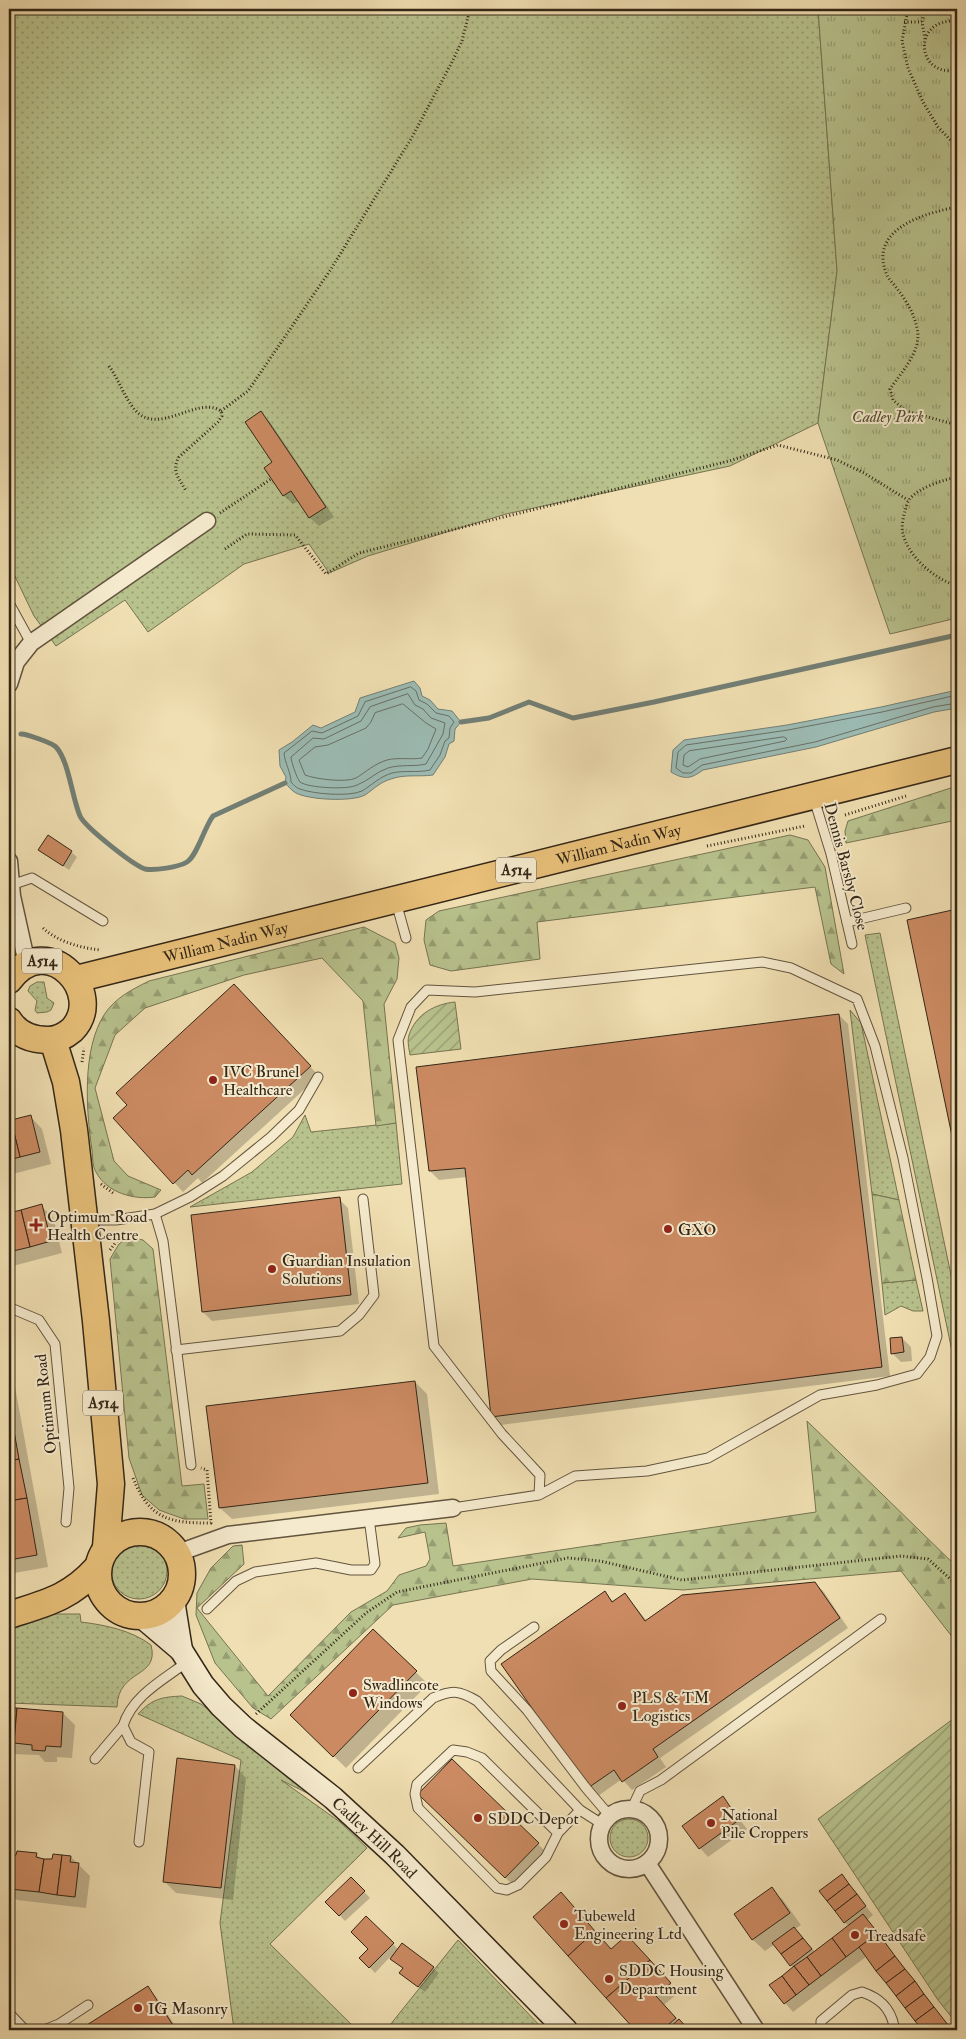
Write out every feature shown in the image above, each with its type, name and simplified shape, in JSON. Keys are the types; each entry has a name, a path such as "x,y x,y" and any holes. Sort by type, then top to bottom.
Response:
{"main road":[{"name":"William Nadin Way","path":"76,979 957,760"},
{"name":"A514","path":"18,972 40,961 54,963 66,969 76,979 81,992 81,1016 68,1033 53,1040 68,1092 121,1480 132,1517 146,1531 160,1536 172,1545 178,1553"},
{"path":"10,1025 24,1036 37,1040 53,1040"},
{"name":"A514","path":"112,1606 102,1595 99,1586 102,1558 121,1480"},
{"path":"9,1615 50,1602 83,1584 122,1535 146,1531"},
{"path":"50,1602 112,1606 125,1614 141,1616 163,1610 174,1600 180,1587 183,1572 178,1553"}],"street":[{"path":"9,684 16,662 32,642 207,522"},
{"path":"9,860 18,972"},
{"path":"178,1553 228,1536 453,1508"},
{"name":"Cadley Hill Road","path":"174,1600 184,1656"},
{"name":"Cadley Hill Road","path":"141,1616 184,1656 203,1685 220,1706 334,1798 395,1855 566,2030"},
{"path":"624,1808 642,1811 650,1817 658,1830 659,1846 654,1856 638,1868 618,1867 609,1862 602,1854 598,1844 598,1833 606,1819 624,1808"},
{"path":"647,1863 756,2030"}],"lane":[{"path":"9,603 32,642"},
{"name":"Dennis Barsby Close","path":"814,796 831,854 852,944"},
{"path":"11,885 32,878 103,921"},
{"path":"395,900 406,938"},
{"path":"847,922 906,908"},
{"path":"453,1508 539,1495 575,1476 647,1471 708,1458 820,1395 877,1385 917,1374 930,1357 937,1336 903,1158 875,1046 857,999 791,968 762,962 475,992 427,990 411,1007 398,1040 434,1346 502,1434 540,1475 539,1495"},
{"path":"86,1220 116,1220 155,1214 190,1197 247,1158 299,1110 318,1077"},
{"path":"176,1350 340,1331 360,1315 374,1294 363,1199"},
{"path":"155,1214 163,1242 191,1465"},
{"name":"Optimum Road","path":"9,1309 39,1320 55,1344 69,1488 66,1522"},
{"path":"207,1609 236,1582 255,1572 316,1563 351,1570 371,1570 375,1564 369,1518"},
{"path":"632,1808 640,1791 661,1780 881,1619"},
{"path":"534,1627 501,1650 490,1661 491,1672 527,1710 586,1788 606,1819"},
{"path":"95,1759 123,1726 127,1713 136,1701 184,1656"},
{"path":"358,1768 433,1698 447,1692 464,1693 476,1701 580,1810 606,1819"},
{"path":"123,1726 130,1742 149,1752 139,1842"},
{"path":"558,1833 482,1758 467,1752 453,1750 417,1784 415,1794 418,1808 497,1888 507,1890 518,1885 546,1857 558,1833 580,1810"},
{"path":"822,2030 822,2021 852,1995 862,1992 874,1996 891,2013 894,2026 891,2030"},
{"path":"44,2030 59,2024 88,2005"},
{"path":"9,2013 25,2030"}],"path":[{"path":"221,411 248,391 261,375 336,261 411,139 451,64 462,41 470,9"},
{"path":"908,9 904,22 902,41 908,68 923,102 938,127 957,147"},
{"path":"925,9 922,22 926,57 939,70 948,72 957,70"},
{"path":"956,9 957,14"},
{"path":"925,40 935,26 942,22 957,21"},
{"path":"904,22 922,22"},
{"path":"957,206 939,210 906,222 890,236 883,254 887,275 916,320 918,337 913,355 890,389 892,400 906,411 957,425"},
{"path":"109,366 136,411 148,419 160,419 207,407 216,407 221,411 222,416 218,422 179,457 175,464 175,470 186,491"},
{"path":"226,549 247,534 295,535 326,574 359,553 730,461 778,445 837,460 864,473 908,500"},
{"path":"957,477 927,486 908,500 903,517 902,534 911,550 929,572 943,581 957,586"},
{"path":"207,522 271,479"},
{"path":"846,815 911,795"},
{"path":"43,928 68,943 86,949 102,950"},
{"path":"82,1064 84,1047"},
{"path":"99,1182 113,1193"},
{"path":"107,1258 111,1246 119,1238"},
{"path":"121,1480 139,1493 157,1513 175,1522 211,1523 207,1470 191,1465"},
{"path":"243,1726 366,1613 389,1597 397,1592 453,1580 568,1558 600,1561 682,1580 901,1556 928,1559 957,1585"}],"green space":[{"path":"9,9 818,9 837,271 818,423 730,466 506,514 368,556 329,573 309,544 244,564 148,632 125,600 56,646 34,616 9,564"},
{"name":"Cadley Park","path":"818,9 957,9 957,618 890,634 818,423 837,271"},
{"path":"957,786 957,820 846,843 845,831 848,821"},
{"path":"790,835 808,840 825,867 844,974 831,964 815,887 537,922 540,959 451,971 430,965 424,940 426,920 439,911"},
{"path":"364,927 395,943 399,958 397,979 384,1004 396,1123 376,1126 363,1001 322,958 244,975 145,1008 115,1035 95,1088 114,1161 128,1176 161,1190 155,1197 130,1196 114,1190 101,1179 93,1164 88,1117 89,1063 97,1029 108,1009 118,999 149,981"},
{"path":"880,933 957,1304 957,1375 865,935"},
{"path":"37,982 44,982 47,998 54,1003 51,1010 47,1012 37,1013 35,1010 37,1001 28,991 30,986"},
{"path":"455,1002 461,1049 410,1055 408,1037 416,1021 427,1011 440,1005"},
{"path":"850,1010 861,1023 899,1200 872,1194"},
{"path":"305,1115 311,1132 396,1123 402,1184 190,1207 252,1172 293,1137"},
{"path":"872,1194 899,1200 916,1280 882,1283"},
{"path":"129,1237 143,1240 153,1249 182,1486 204,1484 208,1519 184,1519 159,1510 142,1495 129,1458 110,1259 119,1244"},
{"path":"916,1280 923,1311 913,1311 901,1306 885,1315 882,1283"},
{"path":"807,1421 957,1567 957,1643 901,1571 683,1590 532,1579 393,1605 271,1719 253,1708 215,1663 196,1615 197,1593 211,1568 233,1546 242,1545 244,1564 197,1608 268,1696 351,1612 387,1591 399,1575 426,1566 430,1559 425,1532 398,1538 406,1528 446,1523 453,1566 816,1512"},
{"path":"134,1543 144,1543 159,1551 165,1560 167,1571 165,1582 159,1591 144,1599 134,1599 123,1594 116,1587 111,1576 111,1566 116,1555 123,1548"},
{"path":"52,1614 80,1614 81,1622 118,1629 151,1645 152,1656 150,1664 124,1686 119,1695 117,1707 9,1703 9,1622"},
{"path":"182,1696 201,1704 315,1791 321,1800 281,1780 340,1822 367,1848 270,1944 357,2030 234,2030 220,1923 241,1760 138,1714 157,1700"},
{"path":"957,1716 957,2024 938,2000 818,1819"},
{"path":"629,1819 642,1825 648,1838 642,1851 629,1857 616,1851 610,1838 616,1825"},
{"path":"458,1940 544,2030 386,2030"}],"water":[{"path":"414,681 420,688 422,696 430,700 438,709 452,711 461,722 455,729 454,741 449,744 445,757 433,775 396,777 377,786 365,795 351,799 320,799 310,797 295,792 285,783 286,777 280,766 279,750 313,725 321,728 355,712 360,698"},
{"path":"957,690 957,708 934,712 816,747 703,770 691,777 680,776 671,772 673,750 684,740 787,725"}],"building":[{"path":"261,411 326,507 309,518 291,491 283,496 264,468 272,462 245,422"},
{"path":"48,835 72,851 63,866 38,850"},
{"path":"957,909 957,1160 907,920"},
{"name":"IVC Brunel Healthcare","path":"234,984 311,1066 192,1175 188,1170 173,1184 113,1118 127,1105 116,1093"},
{"name":"GXO","path":"839,1014 882,1367 491,1417 465,1168 429,1171 416,1067"},
{"path":"31,1115 40,1152 20,1157 11,1120"},
{"path":"11,1120 20,1157 9,1160 9,1121"},
{"name":"Guardian Insulation Solutions","path":"340,1197 351,1295 202,1312 191,1215"},
{"name":"Optimum Road Health Centre","path":"42,1204 51,1241 30,1247 21,1210"},
{"path":"21,1210 30,1247 9,1252 9,1213"},
{"path":"902,1337 904,1352 891,1354 890,1338"},
{"path":"415,1381 428,1483 219,1508 206,1406"},
{"path":"9,1420 12,1420 19,1459 9,1461"},
{"path":"19,1459 27,1498 9,1501 9,1461"},
{"path":"27,1498 37,1555 9,1560 9,1501"},
{"name":"PLS & TM Logistics","path":"815,1582 840,1618 653,1749 658,1757 622,1782 614,1770 588,1788 501,1664 605,1591 612,1602 625,1593 645,1621 682,1595"},
{"name":"Swadlincote Windows","path":"373,1629 417,1671 333,1757 290,1715"},
{"path":"9,1708 17,1708 14,1743 9,1743"},
{"path":"17,1708 63,1712 61,1747 46,1746 45,1751 32,1750 32,1745 14,1743"},
{"path":"177,1758 235,1765 221,1888 163,1882"},
{"name":"SDDC Depot","path":"452,1759 539,1843 505,1878 418,1794"},
{"name":"National Pile Croppers","path":"723,1796 739,1820 699,1849 682,1826"},
{"path":"17,1851 37,1853 36,1857 44,1859 39,1892 9,1889 9,1854 16,1855"},
{"path":"53,1854 62,1855 57,1895 39,1892 44,1859 52,1859"},
{"path":"62,1855 71,1856 70,1862 79,1863 75,1897 57,1895"},
{"path":"842,1874 849,1884 827,1901 819,1891"},
{"path":"351,1877 365,1891 339,1916 325,1902"},
{"path":"849,1884 857,1894 835,1911 827,1901"},
{"path":"772,1887 790,1913 752,1940 734,1914"},
{"name":"Tubeweld Engineering Ltd","path":"561,1892 595,1931 568,1956 533,1917"},
{"path":"857,1894 866,1906 844,1923 835,1911"},
{"name":"Treadsafe","path":"863,1914 878,1933 846,1957 832,1938"},
{"path":"366,1916 394,1943 369,1968 359,1958 368,1949 351,1932"},
{"path":"794,1927 803,1938 781,1954 772,1943"},
{"name":"SDDC Housing Department","path":"595,1931 611,1949 627,1935 650,1960 606,1998 568,1956"},
{"path":"878,1933 895,1956 876,1971 859,1947"},
{"path":"803,1938 812,1949 790,1966 781,1954"},
{"path":"832,1938 846,1957 821,1976 807,1957"},
{"path":"402,1943 434,1967 418,1987 399,1973 403,1968 390,1959"},
{"path":"895,1956 905,1969 886,1983 876,1971"},
{"path":"807,1957 821,1976 809,1985 794,1966"},
{"path":"650,1960 671,1983 656,1996 676,2018 662,2030 635,2030 606,1998"},
{"path":"794,1966 809,1985 796,1995 782,1976"},
{"path":"905,1969 915,1981 896,1996 886,1983"},
{"path":"782,1976 796,1995 784,2004 769,1985"},
{"path":"915,1981 924,1994 905,2008 896,1996"},
{"name":"IG Masonry","path":"148,1986 176,2030 79,2030"},
{"path":"924,1994 934,2007 915,2021 905,2008"},
{"path":"934,2007 952,2030 922,2030 915,2021"},
{"path":"679,2019 689,2030 667,2030"}],"waterway":[{"path":"461,722 489,718 529,702 573,718 957,635"},
{"path":"21,734 50,743 56,747 64,761 80,816 110,845 130,861 145,869 166,868 187,862 194,854 213,816 285,783"}],"place":[{"name":"IVC Brunel Healthcare","path":"213,1080"},
{"name":"Optimum Road Health Centre","path":"36,1225"},
{"name":"GXO","path":"668,1229"},
{"name":"Guardian Insulation Solutions","path":"272,1269"},
{"name":"Swadlincote Windows","path":"353,1693"},
{"name":"PLS & TM Logistics","path":"622,1706"},
{"name":"SDDC Depot","path":"478,1818"},
{"name":"National Pile Croppers","path":"711,1823"},
{"name":"Tubeweld Engineering Ltd","path":"564,1924"},
{"name":"Treadsafe","path":"855,1935"},
{"name":"SDDC Housing Department","path":"609,1979"},
{"name":"IG Masonry","path":"138,2008"}]}
